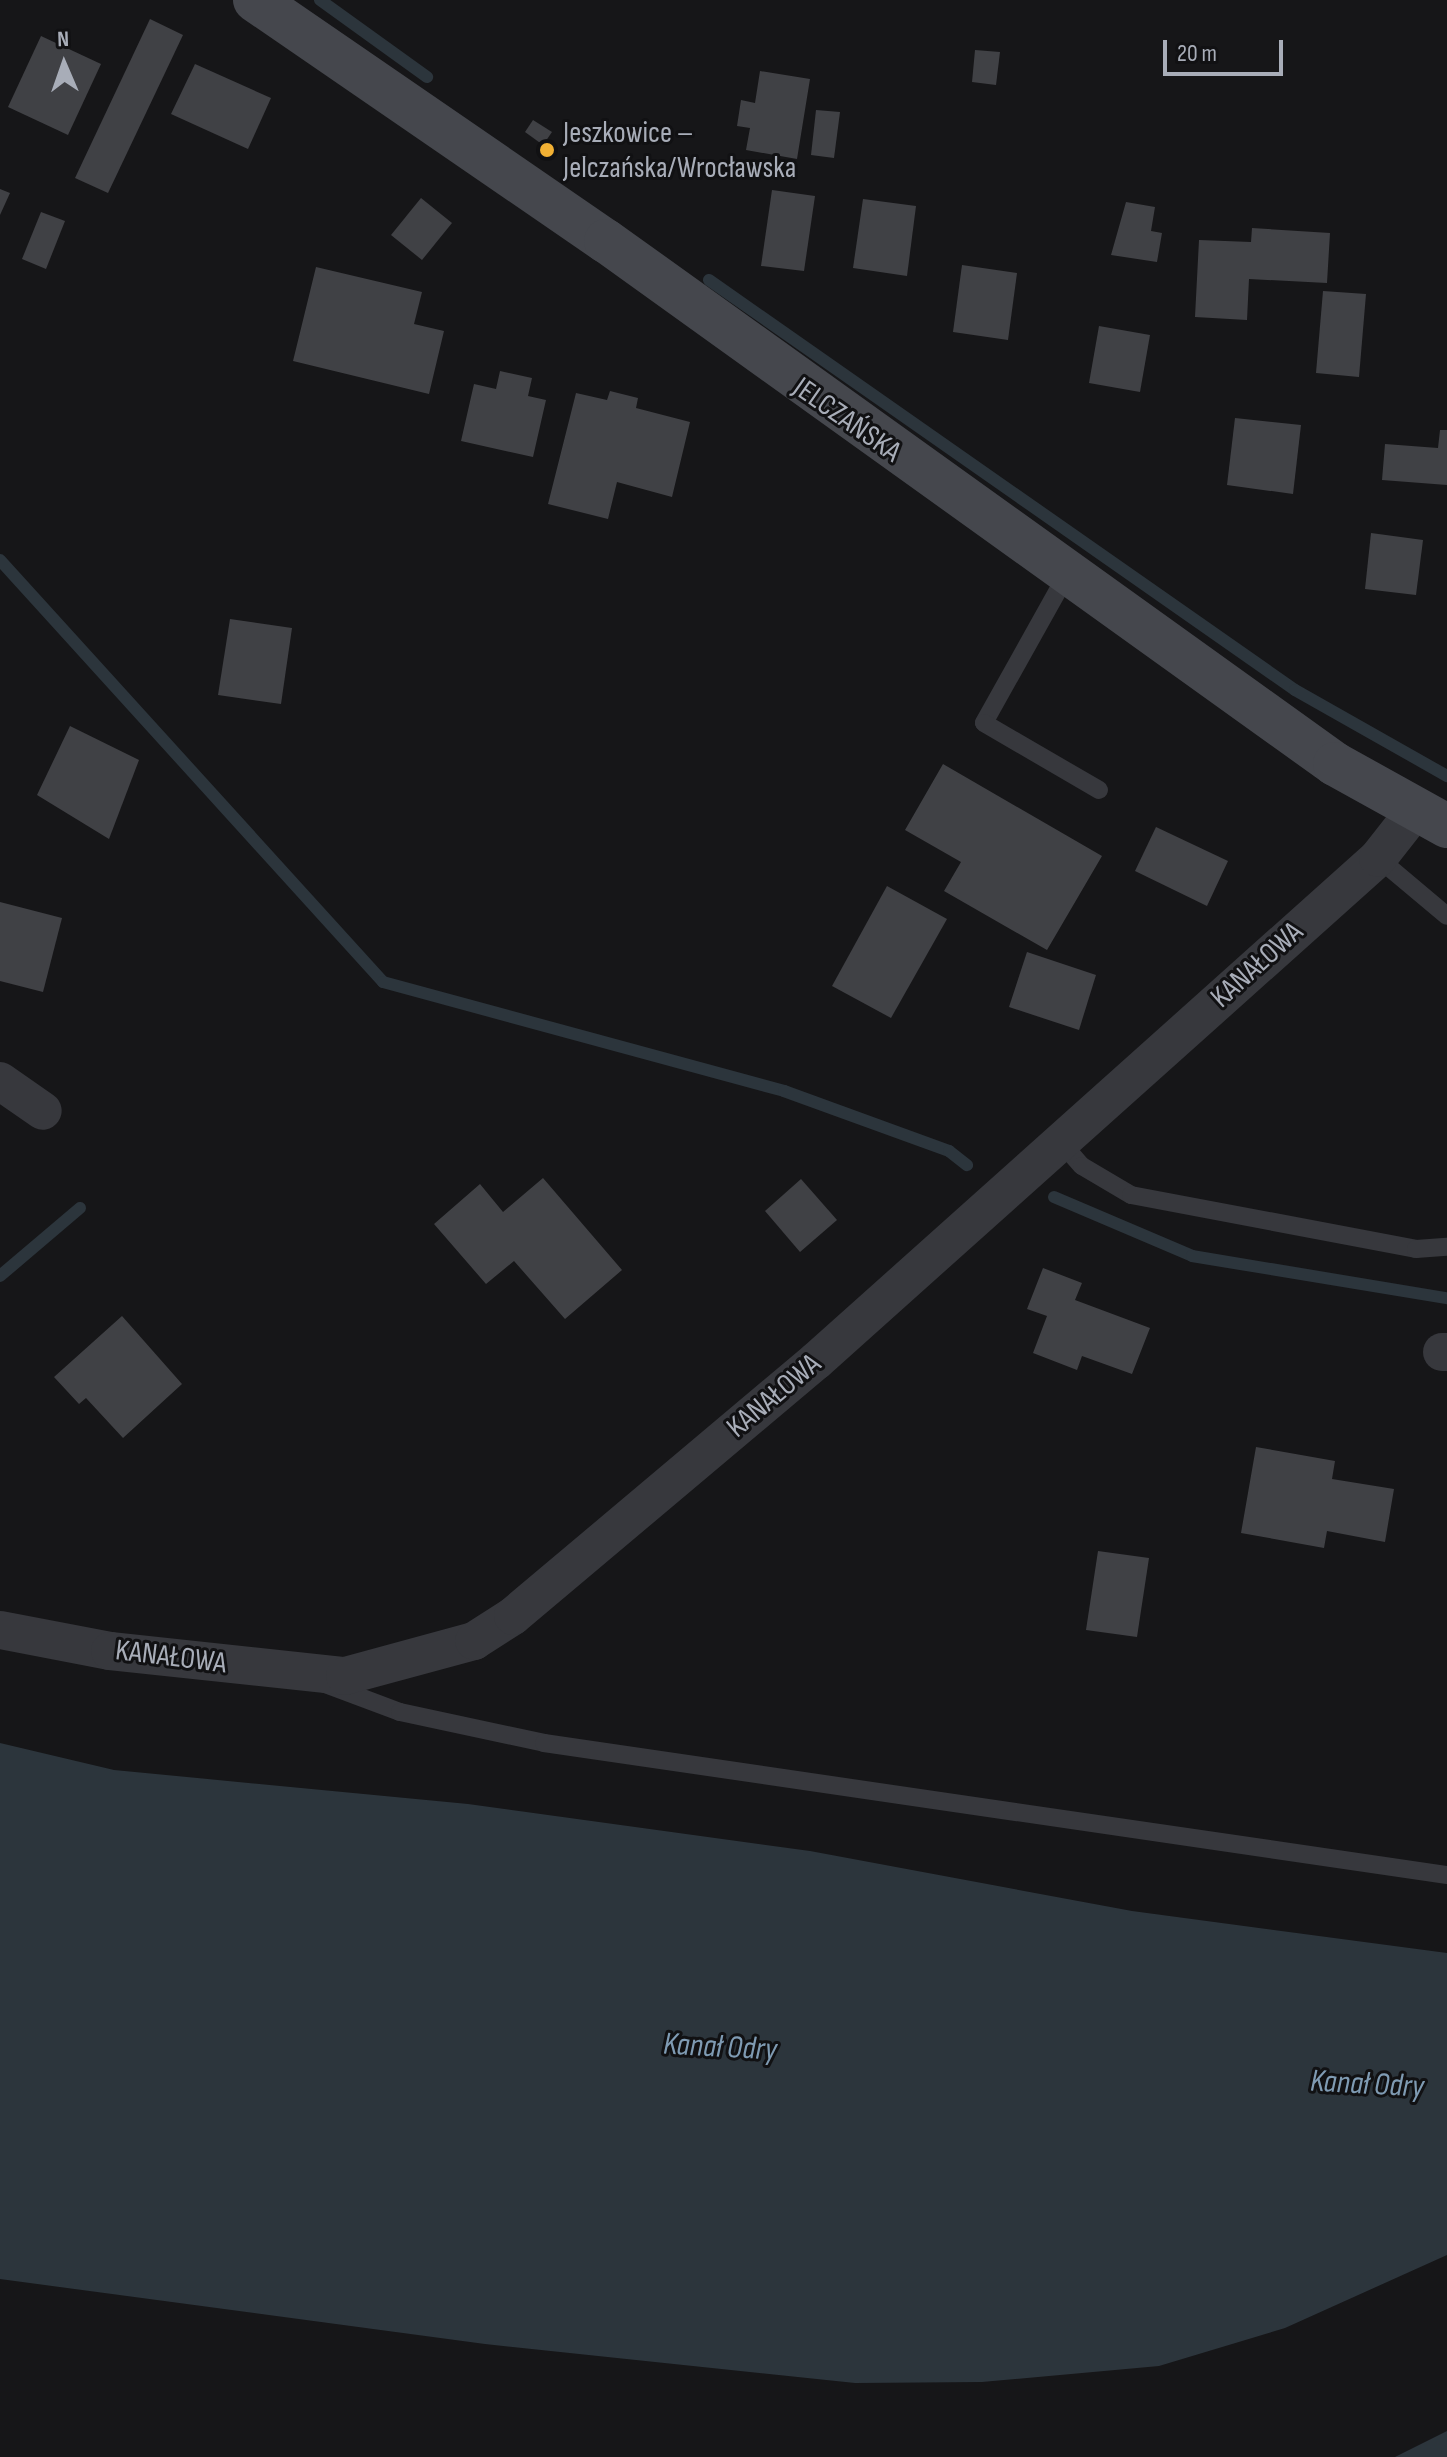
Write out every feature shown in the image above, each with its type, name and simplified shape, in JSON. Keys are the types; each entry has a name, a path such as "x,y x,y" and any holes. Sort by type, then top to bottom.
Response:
{"main road":[{"name":"JELCZAŃSKA","path":"255,0 606,241 1066,576 1335,764 1431,819"}],"street":[{"name":"KANAŁOWA","path":"0,1630 308,1674 345,1676 407,1663 474,1641 513,1616 816,1361 1378,858 1431,819"},
{"path":"0,1081 43,1111"}],"lane":[{"path":"1066,576 984,723 1099,790"},
{"path":"1378,858 1447,916"},
{"path":"1060,1141 1082,1166 1131,1195 1416,1249 1447,1247"},
{"path":"308,1674 343,1696 544,1743 1447,1875"}],"water":[{"name":"Kanał Odry","path":"0,1743 114,1770 468,1804 810,1851 1132,1911 1447,1953 1447,2255 1285,2328 1159,2366 982,2382 855,2383 485,2344 0,2279"},
{"path":"1447,2431 1447,2457 1395,2457"}],"building":[{"path":"150,19 183,35 108,193 75,178"},
{"path":"41,36 101,64 68,135 8,107"},
{"path":"975,50 1000,52 996,85 972,82"},
{"path":"195,64 271,98 248,149 171,114"},
{"path":"760,71 810,79 797,159 746,150 750,128 737,126 741,100 755,103"},
{"path":"816,110 840,112 834,158 811,155"},
{"path":"533,120 552,132 543,145 525,132"},
{"path":"0,189 10,193 0,215"},
{"path":"772,190 815,196 804,271 761,266"},
{"path":"421,198 452,223 422,260 391,235"},
{"path":"863,199 916,206 907,276 853,268"},
{"path":"1126,202 1155,207 1151,231 1162,233 1157,262 1111,255"},
{"path":"41,212 65,221 46,269 22,259"},
{"path":"1252,228 1330,233 1327,283 1249,279 1247,320 1195,317 1199,240 1251,242"},
{"path":"962,265 1017,273 1008,340 953,332"},
{"path":"316,267 422,292 414,324 444,331 429,394 293,361"},
{"path":"1323,291 1366,294 1359,377 1316,373"},
{"path":"1099,326 1150,335 1140,392 1089,383"},
{"path":"500,371 532,378 528,396 546,400 533,457 461,441 474,384 496,389"},
{"path":"610,391 638,398 636,408 690,422 672,497 617,482 608,519 548,504 576,393 607,400"},
{"path":"1235,418 1301,425 1293,494 1227,485"},
{"path":"1440,430 1447,430 1447,485 1382,480 1385,444 1438,448"},
{"path":"1371,533 1423,540 1416,595 1365,589"},
{"path":"230,619 292,628 281,704 218,695"},
{"path":"70,726 139,760 109,839 37,795"},
{"path":"943,764 1102,856 1047,950 944,891 961,862 905,830"},
{"path":"1156,827 1228,861 1207,906 1135,871"},
{"path":"887,886 947,919 891,1018 832,986"},
{"path":"0,902 62,918 43,992 0,981"},
{"path":"1027,952 1096,975 1079,1030 1009,1007"},
{"path":"543,1178 622,1270 565,1319 514,1261 486,1284 434,1224 480,1184 503,1212"},
{"path":"801,1179 837,1220 800,1252 765,1211"},
{"path":"1043,1268 1082,1283 1075,1300 1150,1328 1132,1374 1082,1356 1077,1370 1033,1353 1047,1316 1027,1309"},
{"path":"122,1316 182,1384 123,1438 86,1398 79,1404 54,1377"},
{"path":"1256,1447 1335,1461 1332,1479 1394,1489 1385,1542 1327,1531 1324,1548 1241,1533"},
{"path":"1098,1551 1149,1558 1137,1637 1086,1630"}],"waterway":[{"path":"320,0 427,77"},
{"path":"709,280 1295,690 1447,776"},
{"path":"0,560 383,982 784,1091 949,1151 967,1165"},
{"path":"1054,1197 1192,1256 1447,1298"},
{"path":"0,1276 80,1208"}],"place":[{"name":"Jeszkowice – Jelczańska/Wrocławska","path":"547,150"}]}
